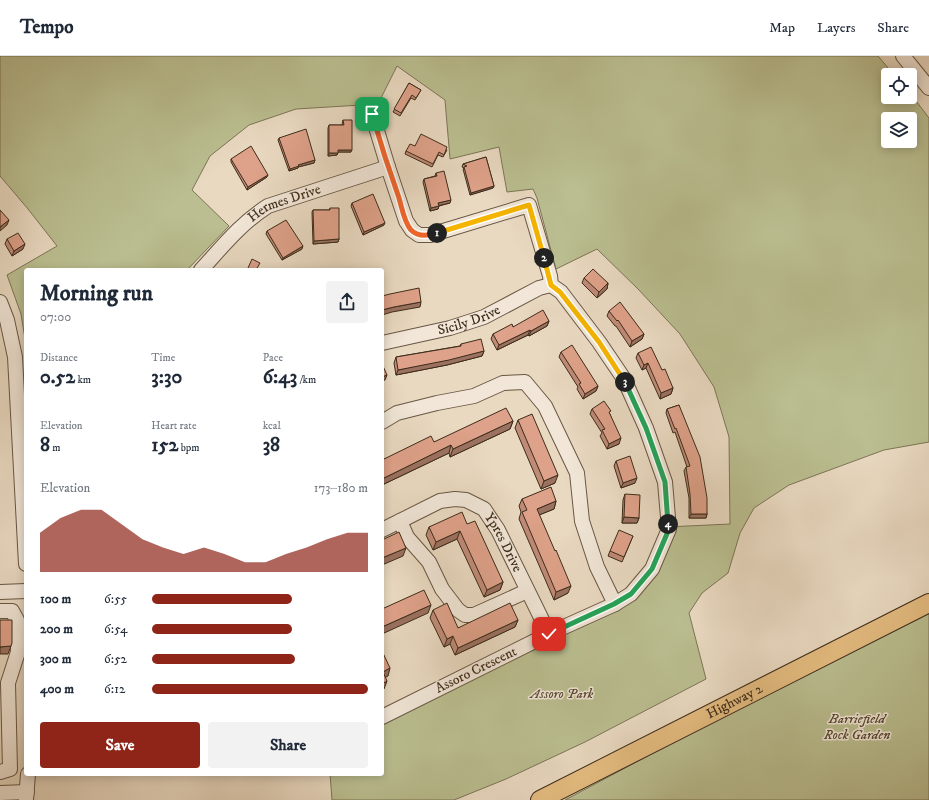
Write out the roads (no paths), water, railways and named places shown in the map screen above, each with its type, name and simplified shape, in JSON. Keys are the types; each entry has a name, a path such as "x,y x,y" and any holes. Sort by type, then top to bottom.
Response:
{"main road":[{"name":"Highway 2","path":"540,800 929,603"}],"street":[{"path":"903,56 929,88"},
{"path":"372,114 406,221 412,230 419,235 430,235 529,205 550,276 551,285"},
{"name":"Hermes Drive","path":"203,268 242,226 254,215 268,206 388,167"},
{"name":"Sicily Drive","path":"384,343 450,328 484,317 539,288 551,285"},
{"name":"Assoro Crescent","path":"384,716 549,634 614,604 631,594 652,569 669,529 665,482 646,428 624,379 599,342 560,292 551,285"},
{"path":"0,302 8,320 20,356 24,483"},
{"path":"384,421 397,413 474,396 503,383 525,382 546,406 577,472 582,520 597,567 614,604"},
{"name":"Ypres Drive","path":"384,529 440,501 455,498 466,500 484,509 498,530 549,634"},
{"path":"400,521 407,537 429,562 442,589 458,610 465,614 474,615 527,591"},
{"path":"0,592 24,591"},
{"path":"0,611 12,611 17,620 18,652 8,683 10,769 0,772"},
{"path":"0,793 26,796 28,776"}],"park label":[{"name":"Assoro Park","path":"562,694"},
{"name":"Barriefield Rock Garden","path":"857,728"}]}
